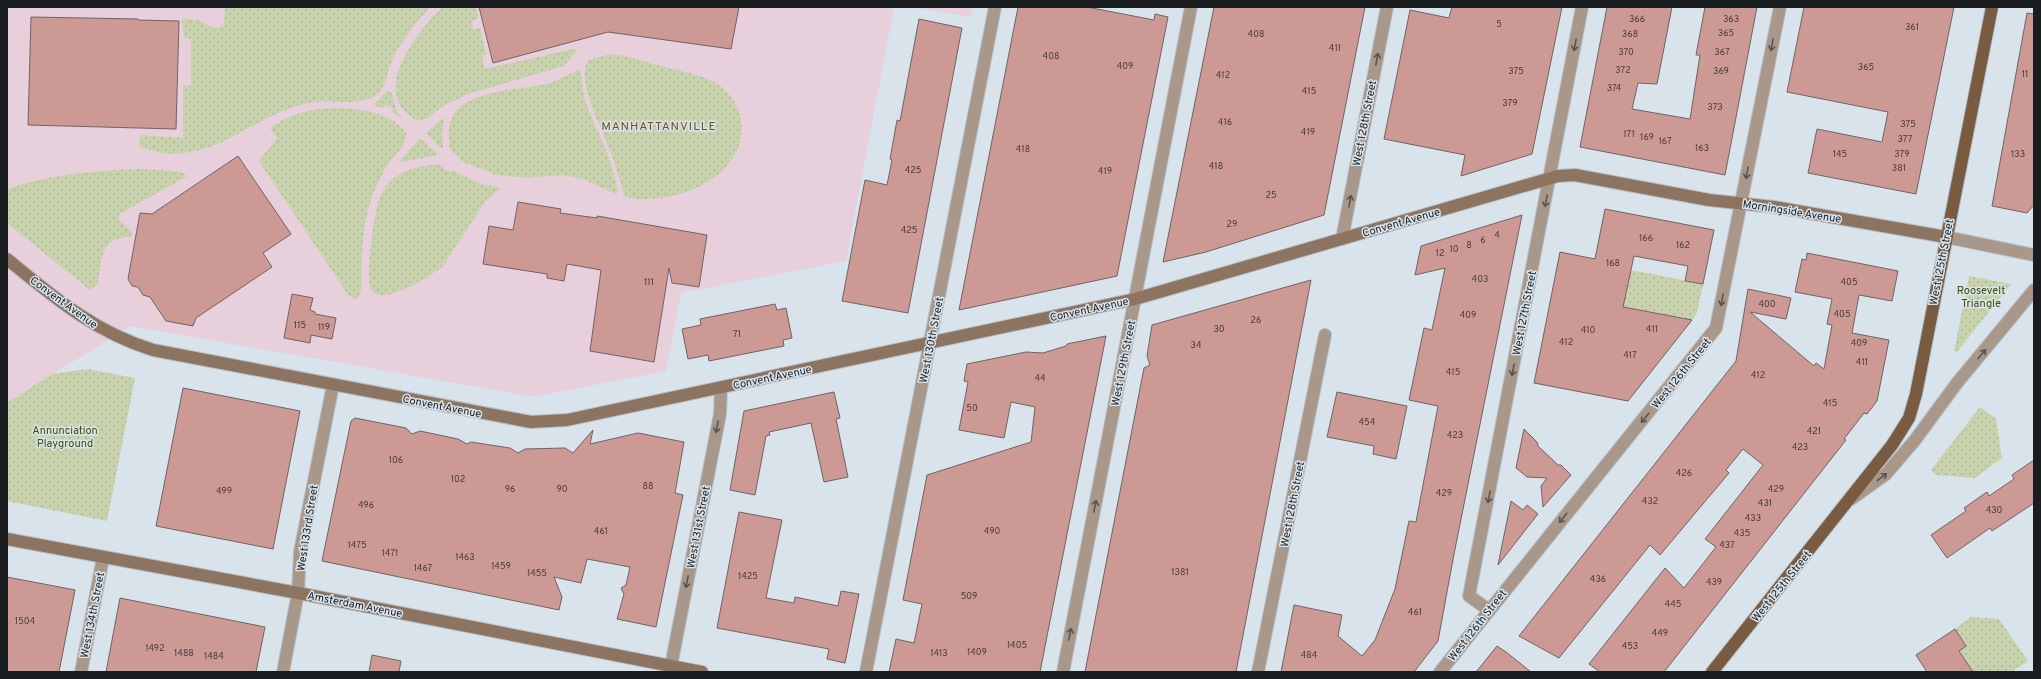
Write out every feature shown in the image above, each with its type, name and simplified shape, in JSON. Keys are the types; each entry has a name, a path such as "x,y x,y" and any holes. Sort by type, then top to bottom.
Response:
{"main road":[{"name":"West 125th Street","path":"1712,672 1850,500 1892,445 1909,418 1916,394 1992,7"}],"street":[{"name":"West 130th Street","path":"866,672 995,7"},
{"name":"West 129th Street","path":"1062,672 1190,7"},
{"name":"West 128th Street","path":"1342,239 1387,7"},
{"name":"West 127th Street","path":"1489,610 1469,596 1582,7"},
{"name":"West 126th Street","path":"1440,672 1714,333 1780,7"},
{"name":"Morningside Avenue","path":"1550,178 1575,174 1709,200 1781,208 1946,237 2034,255"},
{"name":"Convent Avenue","path":"7,259 79,316 126,341 169,354 531,422 568,420 1135,299 1550,178"},
{"name":"West 125th Street","path":"1850,500 1886,474 1915,440 1957,384 2034,290"},
{"name":"West 128th Street","path":"1258,672 1325,335"},
{"name":"West 133rd Street","path":"283,672 298,593 300,552 333,385"},
{"name":"West 131st Street","path":"671,666 720,414 722,388"},
{"name":"Amsterdam Avenue","path":"7,539 298,593 702,672"},
{"name":"West 134th Street","path":"81,672 103,558"}],"shaded area":[{"path":"7,7 894,7 846,261 681,293 666,371 538,396 528,396 130,326 7,403"},
{"path":"914,7 973,7 971,17"}],"green space":[{"path":"225,7 430,7 415,25 397,51 391,62 382,89 373,97 356,102 318,102 290,108 273,115 225,140 208,147 189,152 169,154 139,147 140,135 183,138 183,85 191,86 191,39 184,38 182,19 199,20 211,27 218,28 224,23"},
{"path":"442,7 476,7 478,18 472,22 473,30 480,28 486,54 482,56 485,69 578,48 564,66 468,94 443,106 428,118 418,121 403,109 396,95 396,80 401,64 410,47 420,32"},
{"path":"610,54 634,58 697,75 713,82 727,92 733,99 739,112 742,132 739,147 732,160 722,171 709,181 681,194 645,199 634,199 624,196 611,154 591,105 585,80 585,69 588,60"},
{"path":"578,70 581,71 586,103 611,165 618,191 616,194 583,179 562,175 527,178 496,175 462,161 450,149 450,124 453,116 459,108 480,97 493,93 551,83"},
{"path":"388,90 392,93 395,106 401,118 392,112 393,108 385,105 383,108 373,105"},
{"path":"333,108 353,109 383,116 392,120 406,133 404,143 383,173 375,188 371,200 365,222 361,291 359,297 356,299 349,296 259,161 277,138 270,128 300,113"},
{"path":"444,117 442,132 443,148 441,148 426,133"},
{"path":"420,138 439,155 401,162 401,159"},
{"path":"443,165 443,169 450,172 452,170 481,184 501,188 485,202 443,266 408,288 387,295 378,295 372,291 370,285 369,263 372,234 379,198 388,184 397,176 414,168"},
{"path":"140,169 175,171 185,174 186,177 119,214 119,220 132,232 132,237 114,240 108,245 102,258 98,283 90,290 7,223 7,189 40,180 73,174"},
{"path":"1631,270 1703,284 1697,313 1692,320 1623,307"},
{"name":"Roosevelt Triangle","path":"1969,276 2011,284 1957,352 1954,351"},
{"name":"Annunciation Playground","path":"88,369 135,378 107,521 7,501 7,403 52,374"},
{"path":"1980,407 1996,419 2002,458 1975,478 1936,475 1931,470"},
{"path":"1971,617 1999,619 2028,661 2011,672 1973,672 1959,651 1966,646 1955,629"}],"building":[{"path":"479,7 739,7 731,49 608,32 493,63"},
{"path":"1018,7 1087,7 1154,20 1155,14 1168,17 1117,276 959,310"},
{"path":"1214,7 1365,7 1324,215 1206,252 1163,262"},
{"path":"1452,7 1562,7 1532,154 1461,176 1465,155 1384,139 1410,10 1449,18"},
{"path":"1607,7 1672,7 1657,84 1638,83 1632,109 1690,119 1700,55 1696,55 1705,7 1757,7 1725,175 1580,147"},
{"path":"1804,7 1954,7 1916,194 1808,173 1817,129 1882,142 1888,112 1787,92"},
{"path":"2027,13 2034,14 2034,205 2027,213 1992,206"},
{"path":"31,17 179,21 176,129 28,125"},
{"path":"919,19 962,28 908,313 842,301 865,180 887,185 897,120 900,121"},
{"path":"238,156 291,234 263,253 272,267 196,318 193,326 166,321 150,297 143,295 138,287 132,286 128,279 140,213 152,214"},
{"path":"518,202 561,209 560,213 597,218 597,216 707,235 699,287 672,283 669,268 654,362 590,351 601,270 567,264 564,281 547,278 547,274 483,264 489,226 513,230"},
{"path":"1605,209 1714,230 1703,284 1685,281 1688,266 1634,256 1623,307 1692,320 1628,401 1534,383 1560,252 1595,259"},
{"path":"1522,215 1438,641 1414,672 1281,672 1294,605 1342,615 1338,636 1362,656 1375,640 1395,589 1409,521 1416,522 1438,406 1409,400 1424,328 1432,330 1445,268 1415,275 1421,246"},
{"path":"1807,253 1898,271 1892,301 1859,295 1852,333 1889,340 1877,401 1867,414 1864,413 1844,439 1846,440 1664,672 1600,672 1589,664 1665,568 1684,588 1716,547 1705,539 1763,465 1743,449 1726,470 1729,473 1660,555 1650,545 1559,658 1519,636 1736,361 1748,289 1791,298 1786,319 1750,312 1814,366 1816,363 1824,369 1832,325 1827,324 1832,299 1795,292 1802,259 1806,260"},
{"path":"1311,280 1236,672 1085,672 1144,368 1150,365 1147,356 1152,325"},
{"path":"292,294 313,298 310,310 315,312 315,314 336,318 332,339 311,335 310,343 284,338"},
{"path":"775,304 777,310 786,308 792,338 783,340 784,346 709,361 708,355 688,359 682,329 701,325 700,319"},
{"path":"1106,336 1040,672 889,672 896,639 914,643 922,604 903,600 927,475 1031,442 1035,407 1011,402 1004,438 959,430 968,382 964,381 967,364 1026,352 1043,353 1066,346 1067,344"},
{"path":"183,388 300,411 273,549 156,526"},
{"path":"834,392 840,418 836,419 848,477 824,482 811,423 769,432 770,435 766,436 755,495 730,490 744,411"},
{"path":"1337,392 1407,406 1396,459 1373,454 1374,446 1327,437"},
{"path":"355,418 406,428 412,434 420,431 458,439 467,444 471,442 510,448 518,453 525,449 565,448 573,453 593,430 590,444 638,433 684,442 675,493 683,495 656,627 617,619 624,594 621,588 626,585 630,567 587,559 581,583 554,577 562,597 559,610 322,561 351,421"},
{"path":"1524,429 1537,442 1538,446 1571,475 1543,507 1541,486 1547,478 1527,477 1516,468"},
{"path":"2034,460 2034,503 1992,531 1990,528 1947,558 1931,535 1966,511 1964,508 1987,492 1989,496 2014,479 2012,475"},
{"path":"1511,501 1523,510 1527,505 1538,514 1498,565"},
{"path":"739,512 782,520 766,598 794,603 795,597 838,606 841,591 859,594 845,663 827,659 829,649 717,628"},
{"path":"7,577 75,590 59,672 7,672"},
{"path":"120,598 265,627 256,672 106,672"},
{"path":"1955,629 1966,646 1959,651 1973,672 1927,672 1916,655"},
{"path":"1497,646 1506,652 1531,672 1476,672"},
{"path":"372,655 401,661 399,672 369,672"}],"district":[{"name":"MANHATTANVILLE","path":"659,126"}]}
